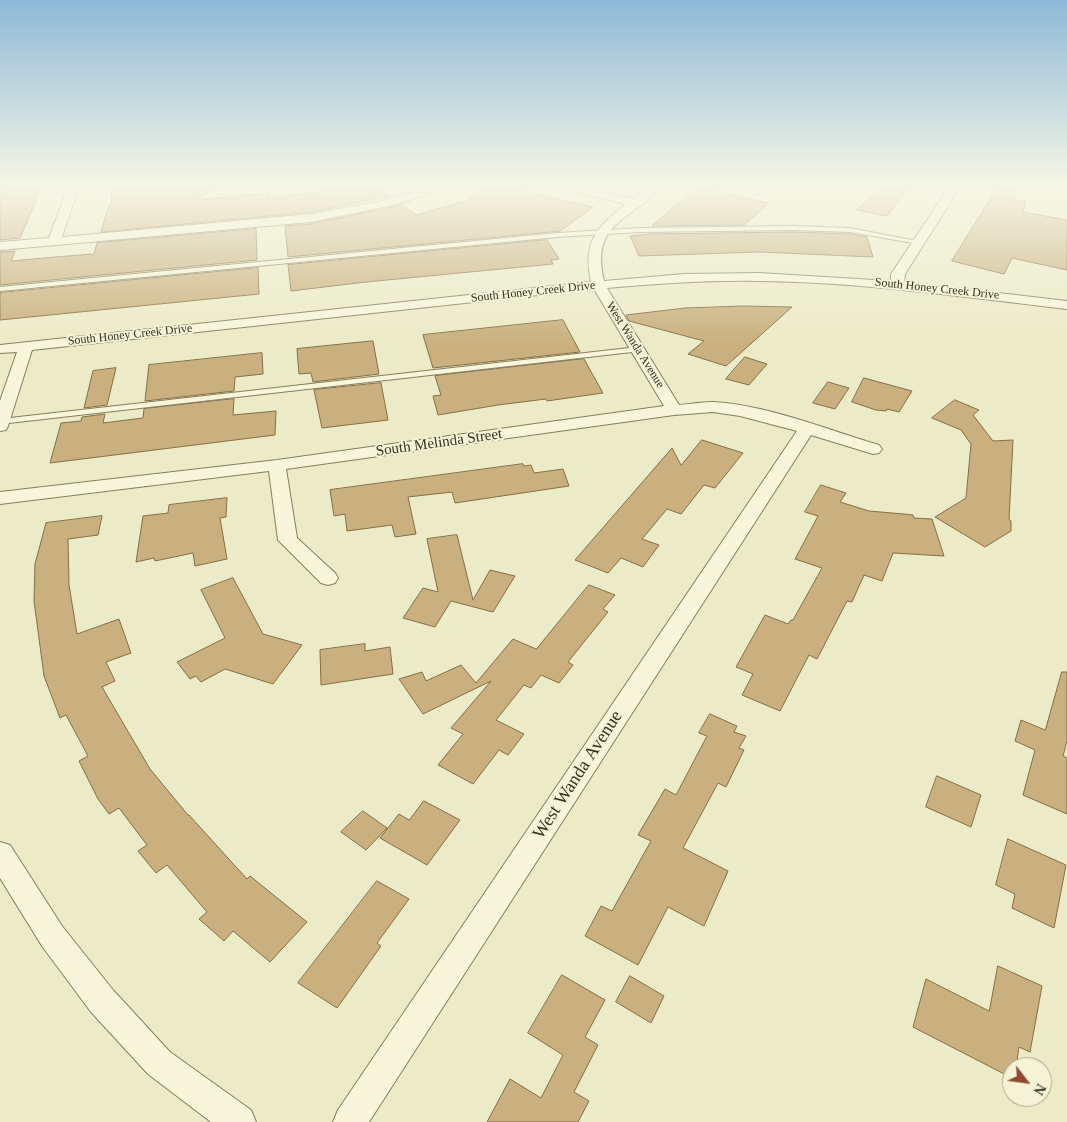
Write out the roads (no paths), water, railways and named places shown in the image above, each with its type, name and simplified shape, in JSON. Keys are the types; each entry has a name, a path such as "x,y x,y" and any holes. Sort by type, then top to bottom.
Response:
{"street":[{"path":"0,246 72,239"},
{"name":"West Wanda Avenue","path":"598,239 595,247 594,268 598,285 674,410"},
{"path":"897,285 898,274 921,239"},
{"name":"South Honey Creek Drive","path":"0,349 598,285 684,278 759,277 897,285 1067,305"},
{"path":"1,424 26,346"},
{"name":"South Melinda Street","path":"0,498 277,465 674,410 713,407 740,411 873,449"},
{"name":"West Wanda Avenue","path":"350,1122 807,429"},
{"path":"277,465 288,540 328,578"},
{"path":"0,854 52,936 102,1001 159,1063 240,1122"}],"lane":[{"path":"0,289 523,239"},
{"path":"904,239 919,242"},
{"path":"1,424 638,349"}]}
